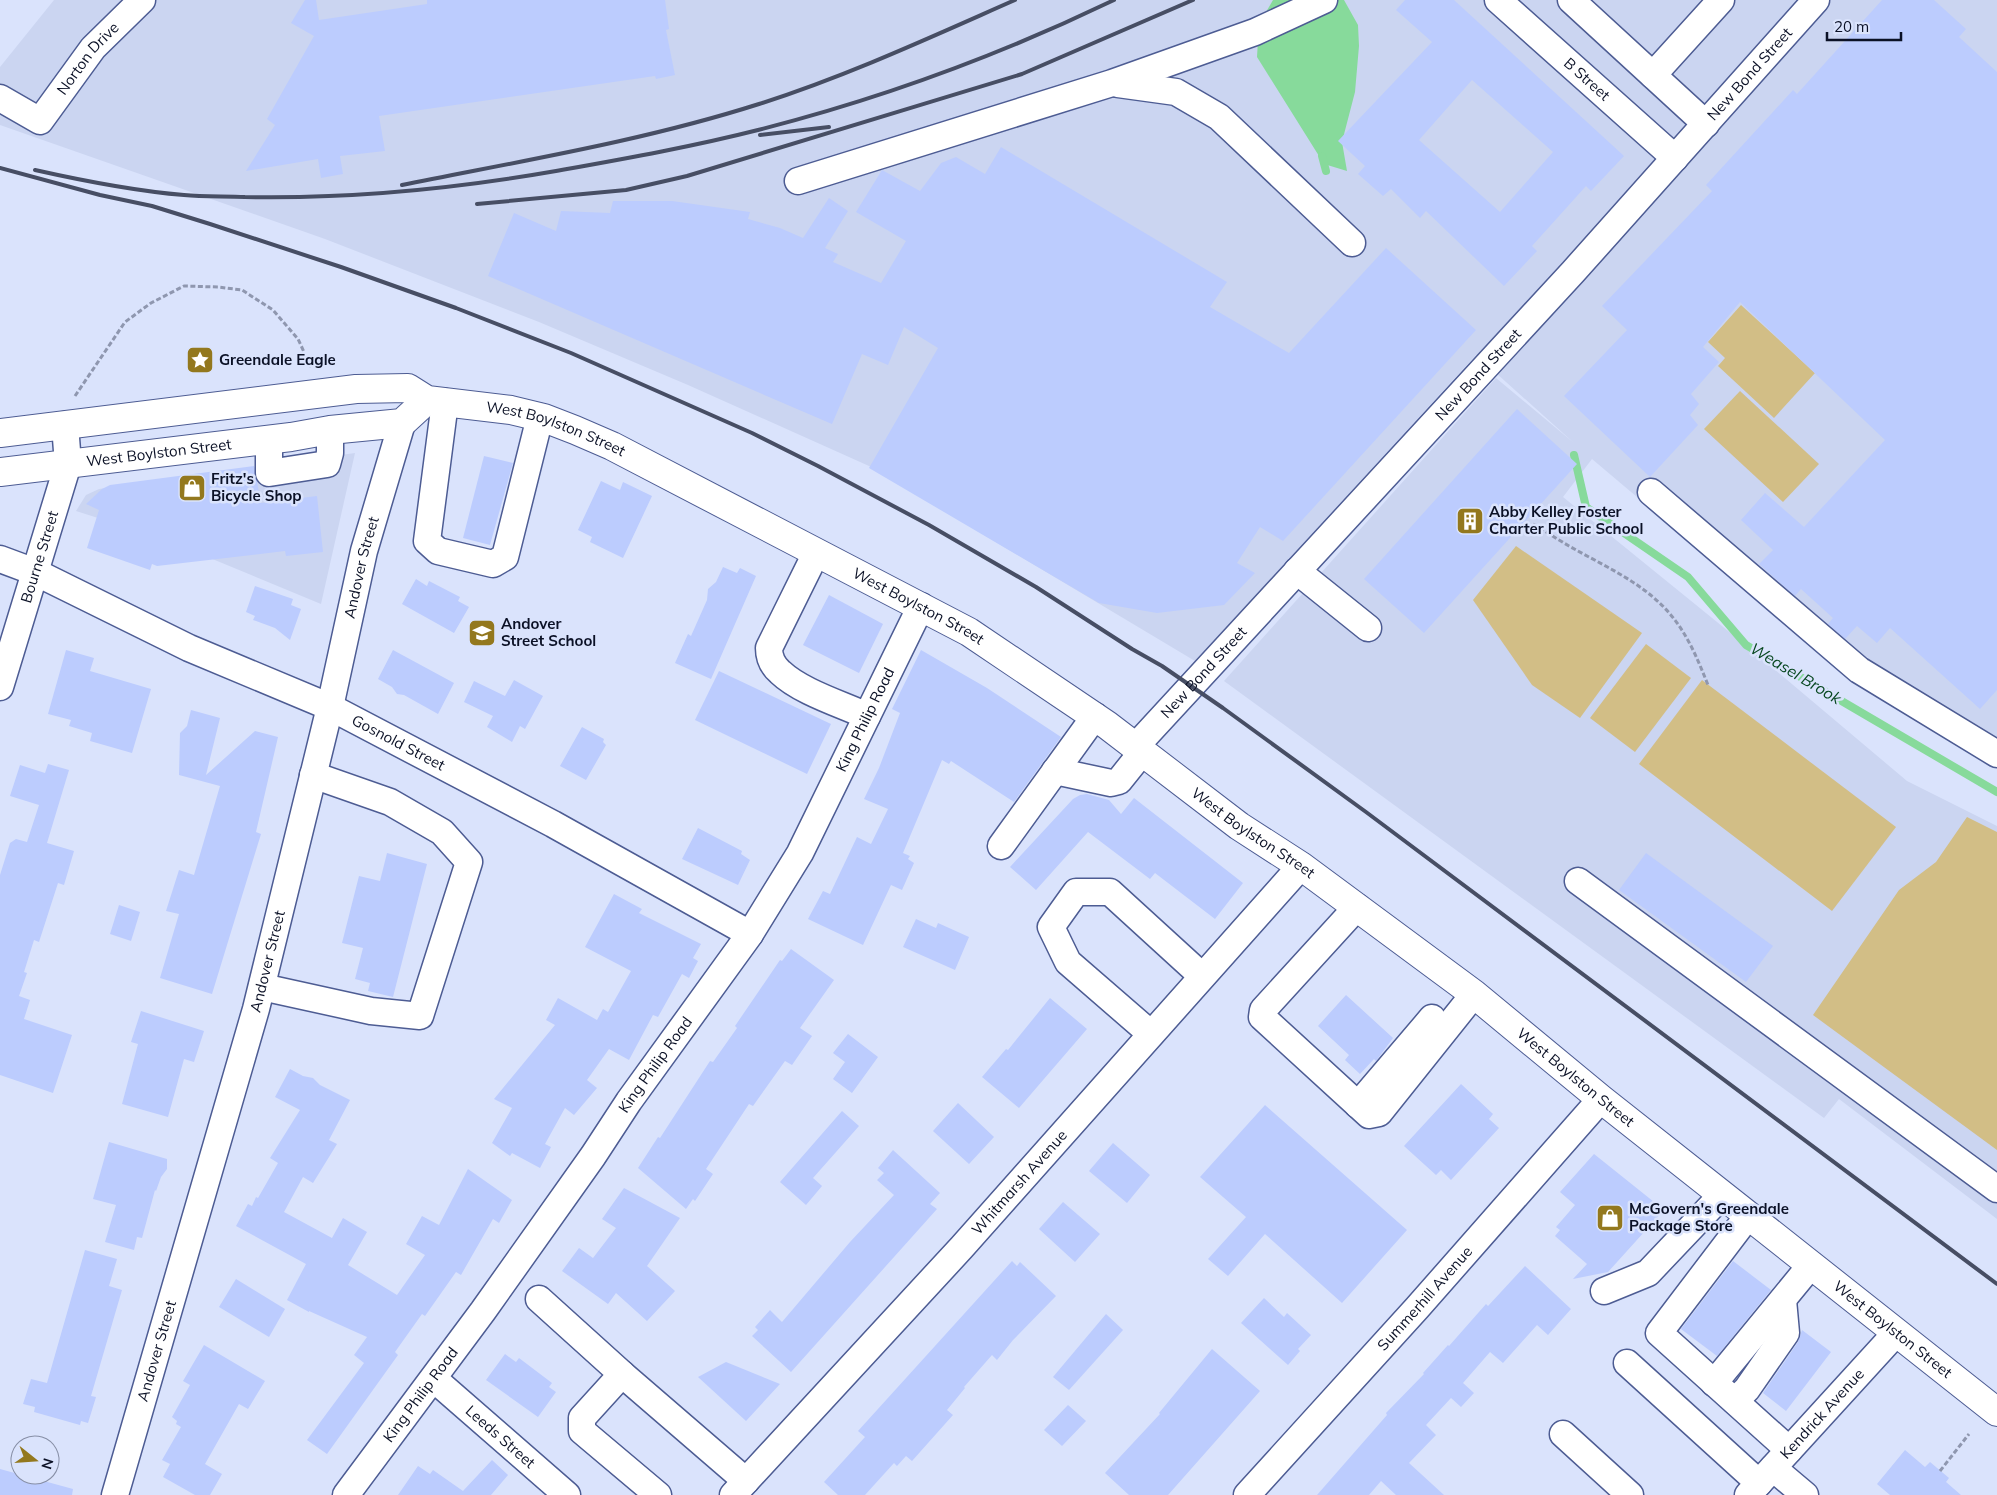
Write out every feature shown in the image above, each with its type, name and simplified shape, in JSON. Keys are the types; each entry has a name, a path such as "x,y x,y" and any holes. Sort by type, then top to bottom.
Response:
{"main road":[{"name":"West Boylston Street","path":"0,433 356,389 408,388 436,401 511,410 540,417 612,446 969,632 1095,716 1239,826 1301,866 1474,994 1601,1099 1997,1412"},
{"path":"402,423 436,401"},
{"name":"West Boylston Street","path":"0,472 269,440 330,430 402,423"}],"street":[{"name":"Norton Drive","path":"0,98 40,121 93,48 142,0"},
{"path":"798,180 1004,118 1112,83 1255,32 1324,0"},
{"name":"B Street","path":"1498,0 1675,158"},
{"path":"1570,0 1706,124"},
{"path":"1653,75 1722,0"},
{"name":"New Bond Street","path":"1055,771 1111,783 1119,781 1139,749 1297,571 1553,294 1816,0"},
{"path":"1112,83 1176,92 1220,117 1352,243"},
{"path":"436,401 427,541 438,551 493,564 505,557 540,417"},
{"name":"Andover Street","path":"115,1495 262,987 330,707 364,551 402,423"},
{"name":"Bourne Street","path":"0,687 68,464 65,425"},
{"path":"1651,492 1859,670 1997,754"},
{"path":"816,553 769,648 769,657 780,672 804,688 867,716"},
{"name":"Gosnold Street","path":"0,559 35,572 189,648 330,707 553,824 750,934"},
{"path":"1297,571 1368,628"},
{"name":"King Philip Road","path":"346,1495 434,1378 567,1193 629,1101 750,934 800,853 921,606"},
{"path":"1001,846 1095,716"},
{"path":"262,987 371,1011 420,1016 469,862 442,832 390,802 313,775"},
{"name":"Whitmarsh Avenue","path":"740,1488 962,1247 1301,866"},
{"path":"1578,881 1997,1189"},
{"path":"1151,1034 1068,962 1051,927 1076,892 1110,892 1202,976"},
{"path":"1357,907 1263,1010 1262,1017 1369,1115 1379,1113 1474,994"},
{"path":"1358,1104 1432,1018"},
{"name":"Summerhill Avenue","path":"1247,1495 1411,1314 1601,1099"},
{"path":"1604,1291 1648,1273 1722,1194"},
{"path":"1748,1216 1659,1333 1735,1401 1768,1474"},
{"path":"1714,1383 1811,1265"},
{"path":"539,1299 622,1374 740,1488"},
{"path":"1735,1401 1748,1389 1786,1333 1783,1300"},
{"name":"Kendrick Avenue","path":"1768,1474 1896,1333"},
{"path":"1627,1363 1768,1474 1805,1495"},
{"path":"622,1374 582,1418 582,1431 658,1495"},
{"name":"Leeds Street","path":"434,1378 567,1495"},
{"path":"1563,1434 1630,1495"}],"path":[{"path":"75,396 125,322 151,303 184,286 242,290 274,310 298,339 311,367"},
{"path":"1533,524 1568,546 1602,563 1652,596 1671,614 1693,648 1708,685"},
{"path":"1940,1470 1969,1434"}],"shaded area":[{"path":"54,0 1997,0 1997,754 1855,681 1592,459 1563,497 1754,652 1907,781 1997,826 1997,1219 1839,1099 1824,1118 1224,681 1496,378 1574,443 1476,355 1195,661 869,466 688,385 539,322 325,239 0,125 0,67"},
{"path":"1273,0 1344,0 1358,25 1359,46 1355,92 1342,142 1347,171 1324,164 1257,57 1259,24"},
{"path":"1741,305 1815,373 1774,418 1718,366 1725,358 1708,342"},
{"path":"1740,391 1819,464 1783,502 1704,429"},
{"path":"355,453 321,604 164,539 76,511 86,495 99,489"},
{"path":"1516,546 1642,633 1580,718 1532,685 1473,600"},
{"path":"1646,644 1691,678 1635,752 1590,718"},
{"path":"1702,680 1896,827 1832,911 1639,764"},
{"path":"1967,817 1997,832 1997,1150 1813,1015 1899,890 1936,862"}],"building":[{"path":"305,0 316,0 319,20 427,4 427,0 665,0 669,29 666,30 675,75 656,79 655,76 379,116 385,151 340,156 343,174 321,178 318,159 246,171 275,125 267,119 314,36 291,23"},
{"path":"1405,0 1454,0 1624,156 1591,191 1586,186 1532,246 1537,251 1504,286 1426,211 1420,218 1391,189 1383,196 1358,174 1365,166 1338,141 1432,42 1396,10","holes":["1472,80 1553,152 1500,212 1419,140"]},
{"path":"1882,0 1934,0 1966,29 1959,37 1997,72 1997,690 1980,709 1890,628 1877,643 1857,626 1845,639 1828,624 1833,618 1801,589 1795,596 1759,564 1773,550 1741,520 1765,493 1804,527 1885,440 1740,302 1703,347 1719,362 1691,394 1699,404 1690,415 1698,425 1650,477 1564,396 1627,330 1602,306 1712,191 1706,185 1793,90 1797,94"},
{"path":"1001,147 1227,282 1210,307 1289,353 1386,248 1476,330 1283,541 1260,527 1237,563 1255,573 1224,605 1157,613 1099,603 869,468 938,348 904,327 888,365 862,354 832,424 488,276 514,213 556,231 561,211 610,213 613,201 672,201 750,212 748,219 780,228 803,238 829,198 848,211 825,248 838,254 833,262 881,283 906,241 856,212 882,170 920,191 941,163 956,157 985,174"},
{"name":"Abby Kelley Foster Charter Public School","path":"1517,409 1577,464 1424,633 1364,579"},
{"path":"484,456 513,463 490,545 463,538"},
{"path":"254,466 261,503 317,496 323,552 286,556 285,551 157,566 152,564 150,570 87,548 99,510 86,504 102,489 110,485"},
{"path":"601,481 620,490 623,482 652,496 623,558 590,542 592,537 578,530"},
{"path":"723,567 737,573 740,568 756,576 711,679 675,663 688,634 691,636 707,600 708,589 716,582"},
{"path":"416,579 427,586 429,581 460,597 458,601 469,607 454,633 402,604"},
{"path":"255,586 293,599 291,605 301,609 290,640 275,628 253,620 255,616 246,612"},
{"path":"829,595 883,624 859,673 803,645"},
{"path":"66,650 94,658 90,671 151,689 132,753 90,741 92,733 69,726 71,720 48,714"},
{"path":"393,650 454,683 438,714 404,695 397,694 392,687 378,679"},
{"path":"921,650 987,688 1061,737 1014,802 951,761 949,764 942,760 903,853 910,856 908,859 914,863 902,890 891,885 863,945 808,919 823,891 830,894 857,837 871,844 888,809 864,799 879,768 900,713 892,709"},
{"path":"719,671 831,724 807,774 695,720"},
{"path":"514,680 543,696 525,729 520,726 512,742 487,727 493,716 464,702 474,681 505,696"},
{"path":"191,710 220,718 206,775 255,731 278,737 256,832 261,834 212,994 160,978 179,914 166,911 179,870 194,875 220,786 179,775 180,733 187,726"},
{"path":"582,727 604,739 603,742 606,745 586,780 560,766"},
{"path":"48,764 69,770 47,843 74,851 64,885 58,883 39,942 34,940 24,972 27,973 19,996 30,1000 24,1019 72,1035 53,1093 0,1075 0,875 10,843 16,839 27,842 39,805 10,796 20,765 45,773"},
{"path":"1087,794 1109,800 1121,814 1134,798 1243,883 1215,919 1155,873 1150,879 1088,832 1036,890 1010,867 1073,799"},
{"path":"698,828 742,851 741,854 750,860 738,885 682,859"},
{"path":"387,853 427,864 393,997 368,991 370,983 355,979 363,948 342,943 359,876 380,881"},
{"path":"1646,853 1773,946 1746,982 1619,890"},
{"path":"614,894 642,909 639,913 701,944 693,958 698,961 689,978 682,974 658,1017 653,1015 629,1060 609,1049 587,1080 597,1088 574,1115 565,1108 545,1144 551,1147 540,1168 512,1153 510,1156 492,1143 512,1108 494,1099 555,1025 546,1020 558,998 597,1020 603,1009 608,1012 631,971 585,947"},
{"path":"119,905 140,912 131,941 110,934"},
{"path":"916,919 936,928 938,923 969,937 955,970 903,947"},
{"path":"791,949 834,980 800,1028 812,1036 792,1065 785,1061 753,1106 749,1104 706,1169 713,1174 695,1201 693,1199 686,1209 638,1168 658,1137 660,1138 710,1061 713,1062 737,1028 735,1026 780,960 782,961"},
{"path":"1346,995 1393,1038 1376,1061 1374,1059 1360,1074 1345,1060 1349,1055 1318,1026"},
{"path":"1050,998 1087,1029 1019,1108 982,1077 1006,1049 1008,1050"},
{"path":"141,1011 204,1031 194,1062 184,1059 168,1117 122,1104 138,1044 131,1042"},
{"path":"848,1034 878,1057 852,1093 833,1079 845,1062 833,1053"},
{"path":"290,1069 303,1076 313,1078 320,1085 350,1100 329,1140 337,1144 313,1183 303,1177 284,1212 332,1238 343,1218 367,1232 348,1265 397,1295 425,1255 406,1244 422,1216 439,1225 468,1169 512,1200 499,1223 493,1219 461,1275 456,1272 425,1316 422,1314 395,1352 398,1355 327,1454 307,1440 364,1363 354,1355 367,1337 309,1312 287,1300 306,1264 236,1226 248,1204 252,1206 256,1197 258,1198 278,1163 270,1158 300,1110 275,1097"},
{"path":"1461,1084 1493,1114 1489,1119 1499,1128 1451,1180 1441,1170 1436,1175 1404,1146"},
{"path":"958,1103 994,1137 969,1164 933,1131"},
{"path":"1265,1105 1407,1230 1342,1303 1265,1234 1228,1276 1208,1259 1246,1217 1200,1177"},
{"path":"842,1111 859,1126 813,1178 822,1186 806,1205 780,1182"},
{"path":"109,1142 167,1159 167,1169 155,1190 142,1238 137,1237 134,1250 105,1242 116,1205 93,1199"},
{"path":"1113,1143 1150,1175 1127,1203 1089,1171"},
{"path":"893,1150 940,1193 930,1204 937,1209 791,1372 752,1336 758,1330 755,1327 770,1310 782,1322 850,1242 894,1195 877,1180 884,1173 878,1168"},
{"name":"McGovern's Greendale Package Store","path":"1594,1154 1664,1210 1608,1272 1573,1279 1587,1264 1555,1236 1560,1230 1556,1227 1575,1205 1560,1192"},
{"path":"624,1188 680,1218 647,1266 675,1291 647,1321 616,1293 608,1304 562,1271 579,1248 593,1258 616,1228 602,1219"},
{"path":"1063,1202 1100,1234 1075,1262 1039,1229"},
{"path":"85,1250 117,1259 109,1286 122,1290 91,1396 96,1397 88,1423 81,1421 80,1425 34,1412 35,1407 23,1404 31,1379 47,1383"},
{"path":"1012,1261 1017,1266 1020,1262 1056,1296 1013,1340 997,1360 992,1355 964,1387 947,1410 953,1415 912,1461 906,1456 897,1466 894,1463 865,1495 838,1495 824,1482 865,1437 858,1431"},
{"path":"1733,1261 1771,1290 1717,1356 1681,1329"},
{"path":"1525,1266 1571,1309 1548,1335 1537,1325 1503,1363 1490,1352 1463,1383 1474,1393 1461,1407 1451,1398 1426,1425 1436,1435 1409,1463 1444,1495 1396,1495 1381,1481 1369,1495 1317,1495 1387,1415 1386,1413 1424,1374 1486,1304 1488,1306"},
{"path":"236,1279 285,1309 269,1337 219,1307"},
{"path":"1264,1298 1284,1317 1287,1313 1311,1335 1298,1349 1300,1351 1288,1365 1241,1323"},
{"path":"1106,1314 1123,1330 1069,1390 1053,1377"},
{"path":"1802,1330 1831,1352 1786,1411 1763,1393 1798,1342"},
{"path":"204,1345 265,1381 248,1409 239,1404 205,1464 222,1474 210,1495 195,1495 163,1477 170,1464 162,1460 181,1427 176,1424 177,1421 172,1417 190,1385 183,1381"},
{"path":"1212,1349 1260,1391 1168,1495 1129,1495 1105,1473 1160,1414"},
{"path":"505,1354 516,1362 519,1358 552,1383 549,1387 556,1392 538,1417 486,1380"},
{"path":"726,1362 780,1384 746,1421 698,1377"},
{"path":"1068,1405 1086,1421 1062,1446 1044,1430"},
{"path":"1905,1450 1925,1467 1930,1462 1949,1478 1946,1482 1961,1495 1890,1495 1877,1484"},
{"path":"492,1460 508,1475 491,1495 398,1495 418,1466 430,1474 433,1470 463,1491"},
{"path":"0,1469 10,1472 10,1485 58,1485 73,1489 72,1495 0,1495"}],"waterway":[{"name":"Weasel Brook","path":"1322,156 1326,171"},
{"name":"Weasel Brook","path":"1574,455 1586,507 1688,577 1746,645 1997,792"}],"railway":[{"path":"402,185 626,140 759,104 857,69 1015,0"},
{"path":"35,170 90,182 147,191 192,196 245,197 401,192 479,183 556,171 708,142 804,118 939,74 1027,39 1114,0"},
{"path":"477,204 626,190 687,176 1022,74 1193,0"},
{"path":"760,135 829,127"},
{"path":"0,168 100,195 152,206 341,267 456,308 571,353 752,433 929,525 1036,587 1132,649 1162,666 1223,708 1366,812 1997,1284"}],"place":[{"name":"Greendale Eagle","path":"200,360"},
{"name":"Fritz's Bicycle Shop","path":"192,488"},
{"name":"Abby Kelley Foster Charter Public School","path":"1470,521"},
{"name":"Andover Street School","path":"482,633"},
{"name":"McGovern's Greendale Package Store","path":"1610,1218"}]}
